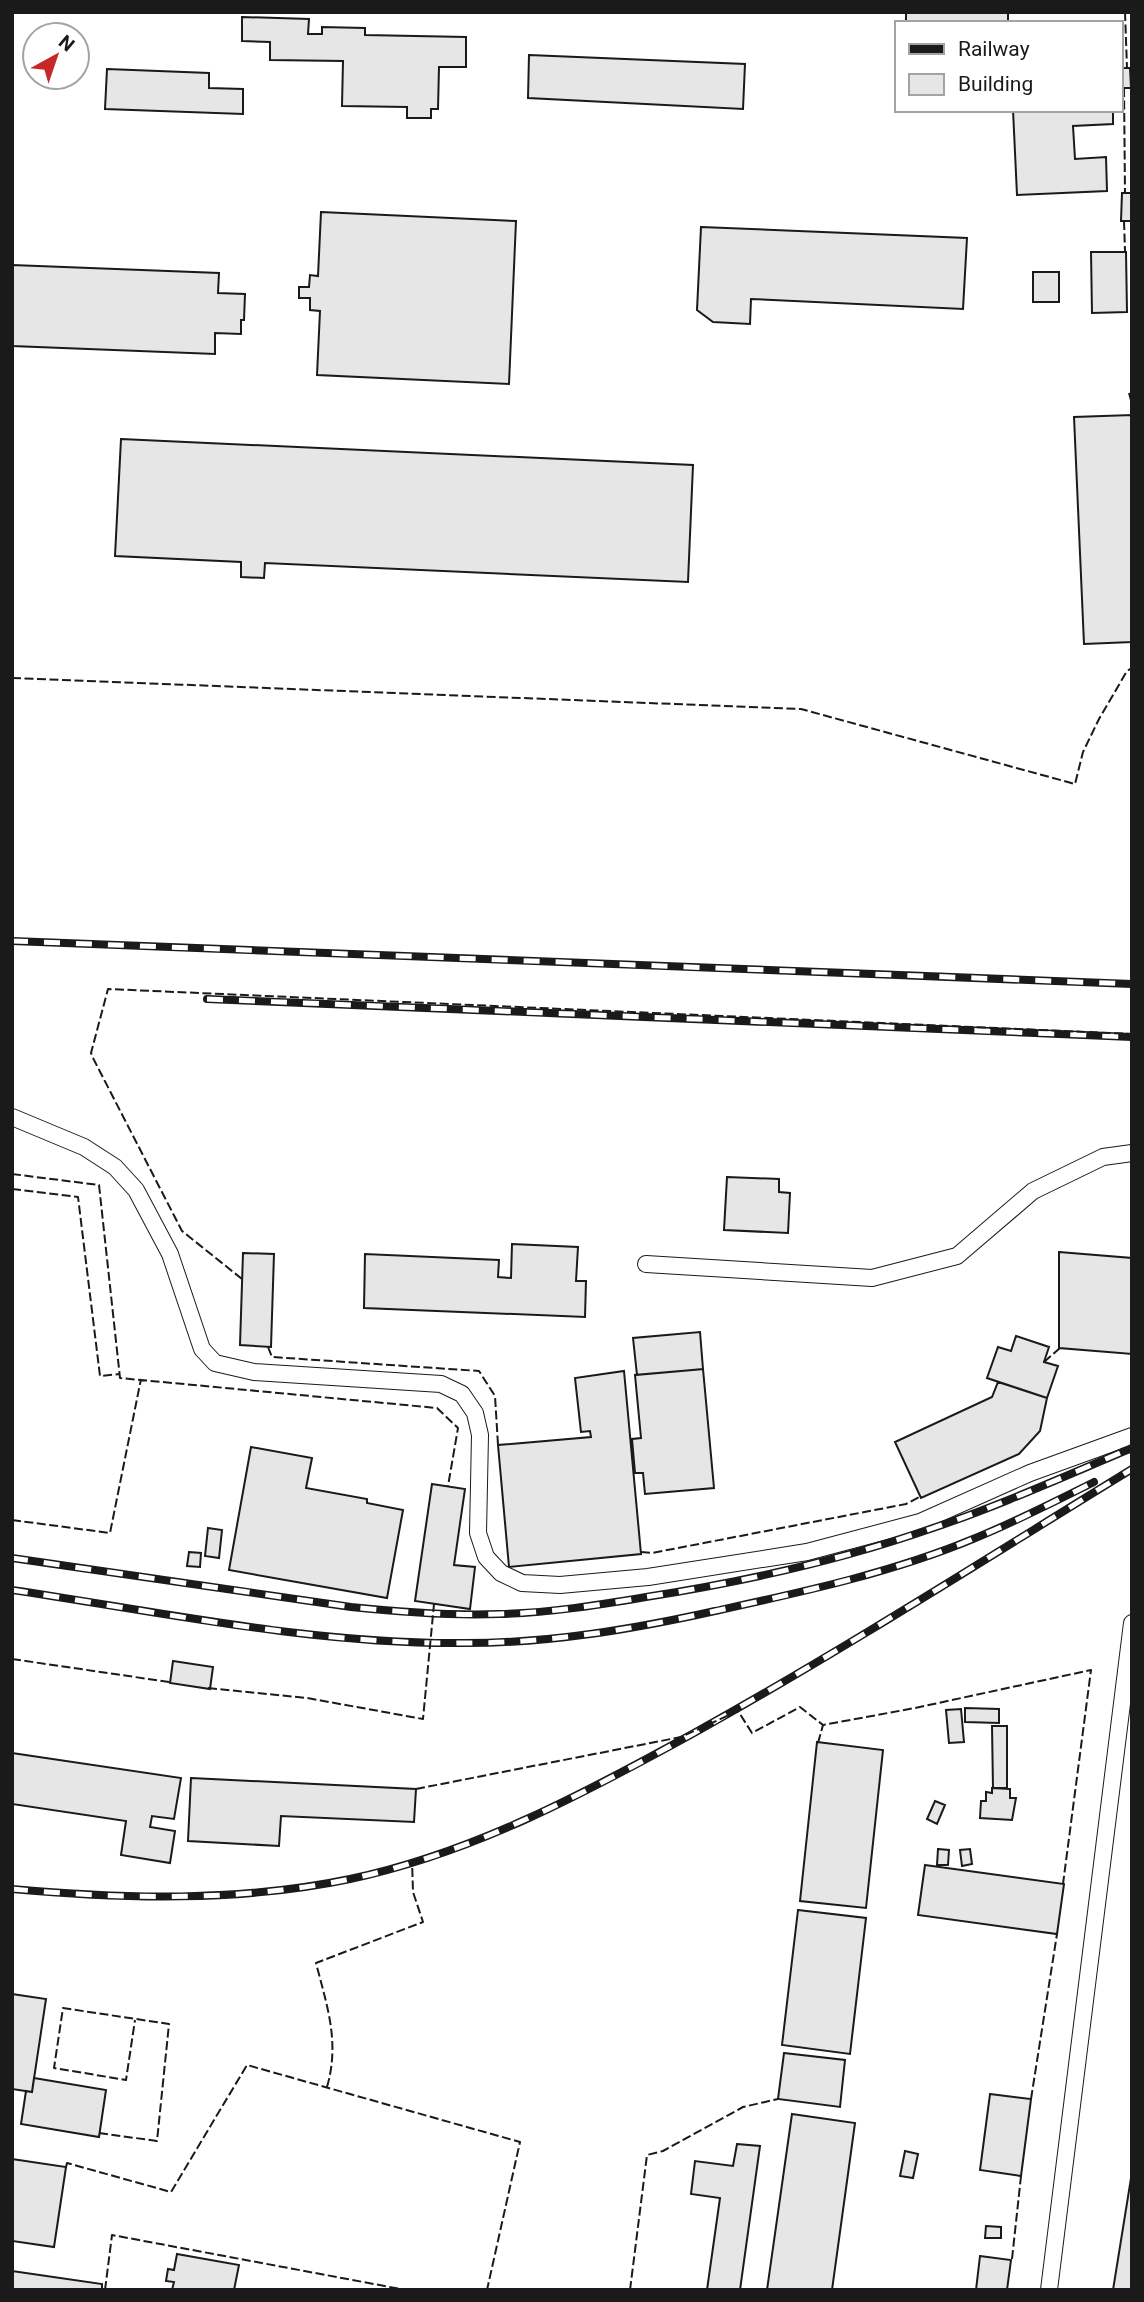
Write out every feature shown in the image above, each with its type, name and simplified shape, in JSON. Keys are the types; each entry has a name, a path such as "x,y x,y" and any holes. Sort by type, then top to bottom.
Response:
{"lane":[{"path":"12,1117 84,1147 115,1167 136,1190 170,1254 202,1349 215,1363 254,1373 441,1384 462,1394 475,1413 480,1435 478,1533 486,1557 502,1573 523,1583 560,1585 648,1577 807,1552 920,1522 1030,1473 1132,1436"},
{"path":"646,1264 872,1278 957,1256 1033,1191 1103,1157 1132,1153"},
{"path":"1049,2290 1132,1623"}],"building":[{"path":"906,12 1008,12 1008,21 906,21"},
{"path":"242,17 309,19 308,34 322,34 322,27 365,28 365,35 466,37 466,67 439,67 438,109 431,109 431,118 407,118 407,107 342,106 343,61 270,60 270,42 242,41"},
{"path":"529,55 745,64 743,109 528,98"},
{"path":"1123,68 1130,68 1131,88 1123,88"},
{"path":"107,69 209,73 209,88 243,89 243,114 105,109"},
{"path":"1013,112 1113,112 1113,124 1073,126 1075,159 1106,157 1107,191 1017,195"},
{"path":"1122,193 1132,193 1132,221 1121,221"},
{"path":"321,212 516,221 509,384 317,375 320,311 310,310 310,298 299,298 299,287 309,287 310,275 318,276"},
{"path":"701,227 967,238 963,309 751,299 750,324 713,322 697,310"},
{"path":"1091,252 1126,252 1127,312 1092,313"},
{"path":"12,265 219,273 218,293 245,294 241,334 215,333 215,354 12,346"},
{"path":"1033,272 1059,272 1059,302 1033,302"},
{"path":"1132,415 1132,642 1084,644 1074,417"},
{"path":"121,439 693,465 688,582 265,563 264,578 241,577 241,562 115,556"},
{"path":"727,1177 779,1179 779,1192 790,1193 788,1233 724,1230"},
{"path":"512,1244 578,1247 576,1281 586,1281 585,1317 364,1308 365,1254 499,1260 498,1277 511,1278"},
{"path":"1059,1252 1132,1258 1132,1354 1059,1348"},
{"path":"243,1253 274,1254 271,1347 240,1345"},
{"path":"700,1332 703,1369 637,1375 633,1338"},
{"path":"1016,1336 1049,1347 1044,1362 1058,1366 1047,1398 987,1378 998,1347 1011,1351"},
{"path":"703,1369 714,1488 645,1494 643,1473 635,1473 632,1439 641,1438 635,1375"},
{"path":"624,1371 641,1554 509,1567 498,1445 591,1437 590,1431 581,1432 575,1378"},
{"path":"998,1382 1047,1398 1040,1431 1019,1454 921,1498 895,1442 992,1397"},
{"path":"251,1447 312,1458 306,1488 367,1499 367,1503 403,1510 387,1598 229,1570"},
{"path":"432,1484 465,1489 454,1565 475,1567 470,1609 415,1601"},
{"path":"208,1528 222,1530 219,1558 205,1556"},
{"path":"189,1552 201,1553 200,1567 187,1566"},
{"path":"173,1661 213,1667 210,1689 170,1683"},
{"path":"965,1708 999,1709 999,1723 965,1722"},
{"path":"961,1709 964,1742 949,1743 946,1710"},
{"path":"992,1726 1007,1726 1007,1788 993,1788"},
{"path":"817,1742 883,1750 866,1908 800,1901"},
{"path":"12,1753 181,1778 174,1819 152,1816 150,1827 175,1831 170,1863 121,1855 126,1821 12,1804"},
{"path":"191,1778 416,1789 414,1822 281,1816 279,1846 188,1841"},
{"path":"992,1788 1010,1789 1010,1798 1016,1798 1012,1820 980,1818 981,1801 986,1801 986,1792 992,1793"},
{"path":"935,1801 945,1805 937,1824 927,1819"},
{"path":"938,1849 949,1850 948,1865 937,1865"},
{"path":"970,1849 972,1864 962,1866 960,1850"},
{"path":"925,1865 1064,1884 1057,1934 918,1915"},
{"path":"798,1910 866,1918 850,2054 782,2045"},
{"path":"12,1994 46,1999 32,2092 12,2089"},
{"path":"784,2053 845,2060 840,2107 778,2099"},
{"path":"34,2078 106,2090 99,2137 21,2124 26,2091 32,2092"},
{"path":"990,2094 1031,2099 1021,2176 980,2170"},
{"path":"792,2114 855,2123 832,2290 767,2290"},
{"path":"737,2144 760,2146 740,2290 707,2290 720,2198 691,2194 695,2161 733,2166"},
{"path":"905,2151 918,2154 913,2178 900,2176"},
{"path":"12,2159 66,2167 54,2247 12,2241"},
{"path":"1132,2172 1132,2290 1113,2290"},
{"path":"986,2226 1001,2227 1001,2238 985,2238"},
{"path":"177,2254 239,2265 234,2290 172,2290 174,2282 166,2281 168,2269 174,2270"},
{"path":"980,2256 1011,2260 1007,2290 976,2290"},
{"path":"12,2271 102,2284 102,2290 12,2290"}],"railway":[{"path":"12,941 1132,984"},
{"path":"207,999 1132,1037"},
{"path":"12,1558 369,1609 462,1614 555,1610 718,1585 860,1551 981,1511 1132,1448"},
{"path":"12,1889 139,1896 266,1892 350,1879 440,1854 570,1799 694,1733 860,1636 1132,1469"},
{"path":"12,1590 239,1626 353,1639 467,1643 561,1638 685,1618 878,1572 973,1539 1094,1482"}],"fence":[{"path":"1125,12 1127,68"},
{"path":"1124,88 1125,193"},
{"path":"1124,221 1125,251"},
{"path":"1129,393 1132,404"},
{"path":"12,678 801,709 1075,784 1083,752 1099,719 1127,671 1132,668"},
{"path":"242,1279 182,1231 94,1060 91,1053 108,989 1132,1034"},
{"path":"12,1174 99,1185 120,1378 437,1408 458,1428 448,1486"},
{"path":"12,1189 78,1197 100,1376 120,1374"},
{"path":"268,1347 272,1357 479,1371 495,1396 498,1445"},
{"path":"1044,1362 1060,1348"},
{"path":"12,1520 110,1533 141,1379"},
{"path":"641,1552 652,1553 906,1504 921,1496"},
{"path":"208,1688 307,1698 423,1719 434,1604"},
{"path":"12,1659 169,1682"},
{"path":"818,1743 823,1725 1091,1670 1063,1884"},
{"path":"416,1789 681,1737 738,1711 752,1733 800,1707 823,1725"},
{"path":"327,2087 331,2071 332,2039 328,2009 316,1963 423,1922 413,1892 412,1860"},
{"path":"1031,2099 1057,1934"},
{"path":"99,2133 157,2141 169,2024 63,2008 54,2068 126,2080 135,2020"},
{"path":"66,2167 67,2163 171,2192 247,2065 520,2142 487,2290"},
{"path":"630,2290 647,2155 663,2151 743,2107 778,2099"},
{"path":"1012,2259 1021,2176"},
{"path":"105,2290 112,2235 406,2290"}]}
